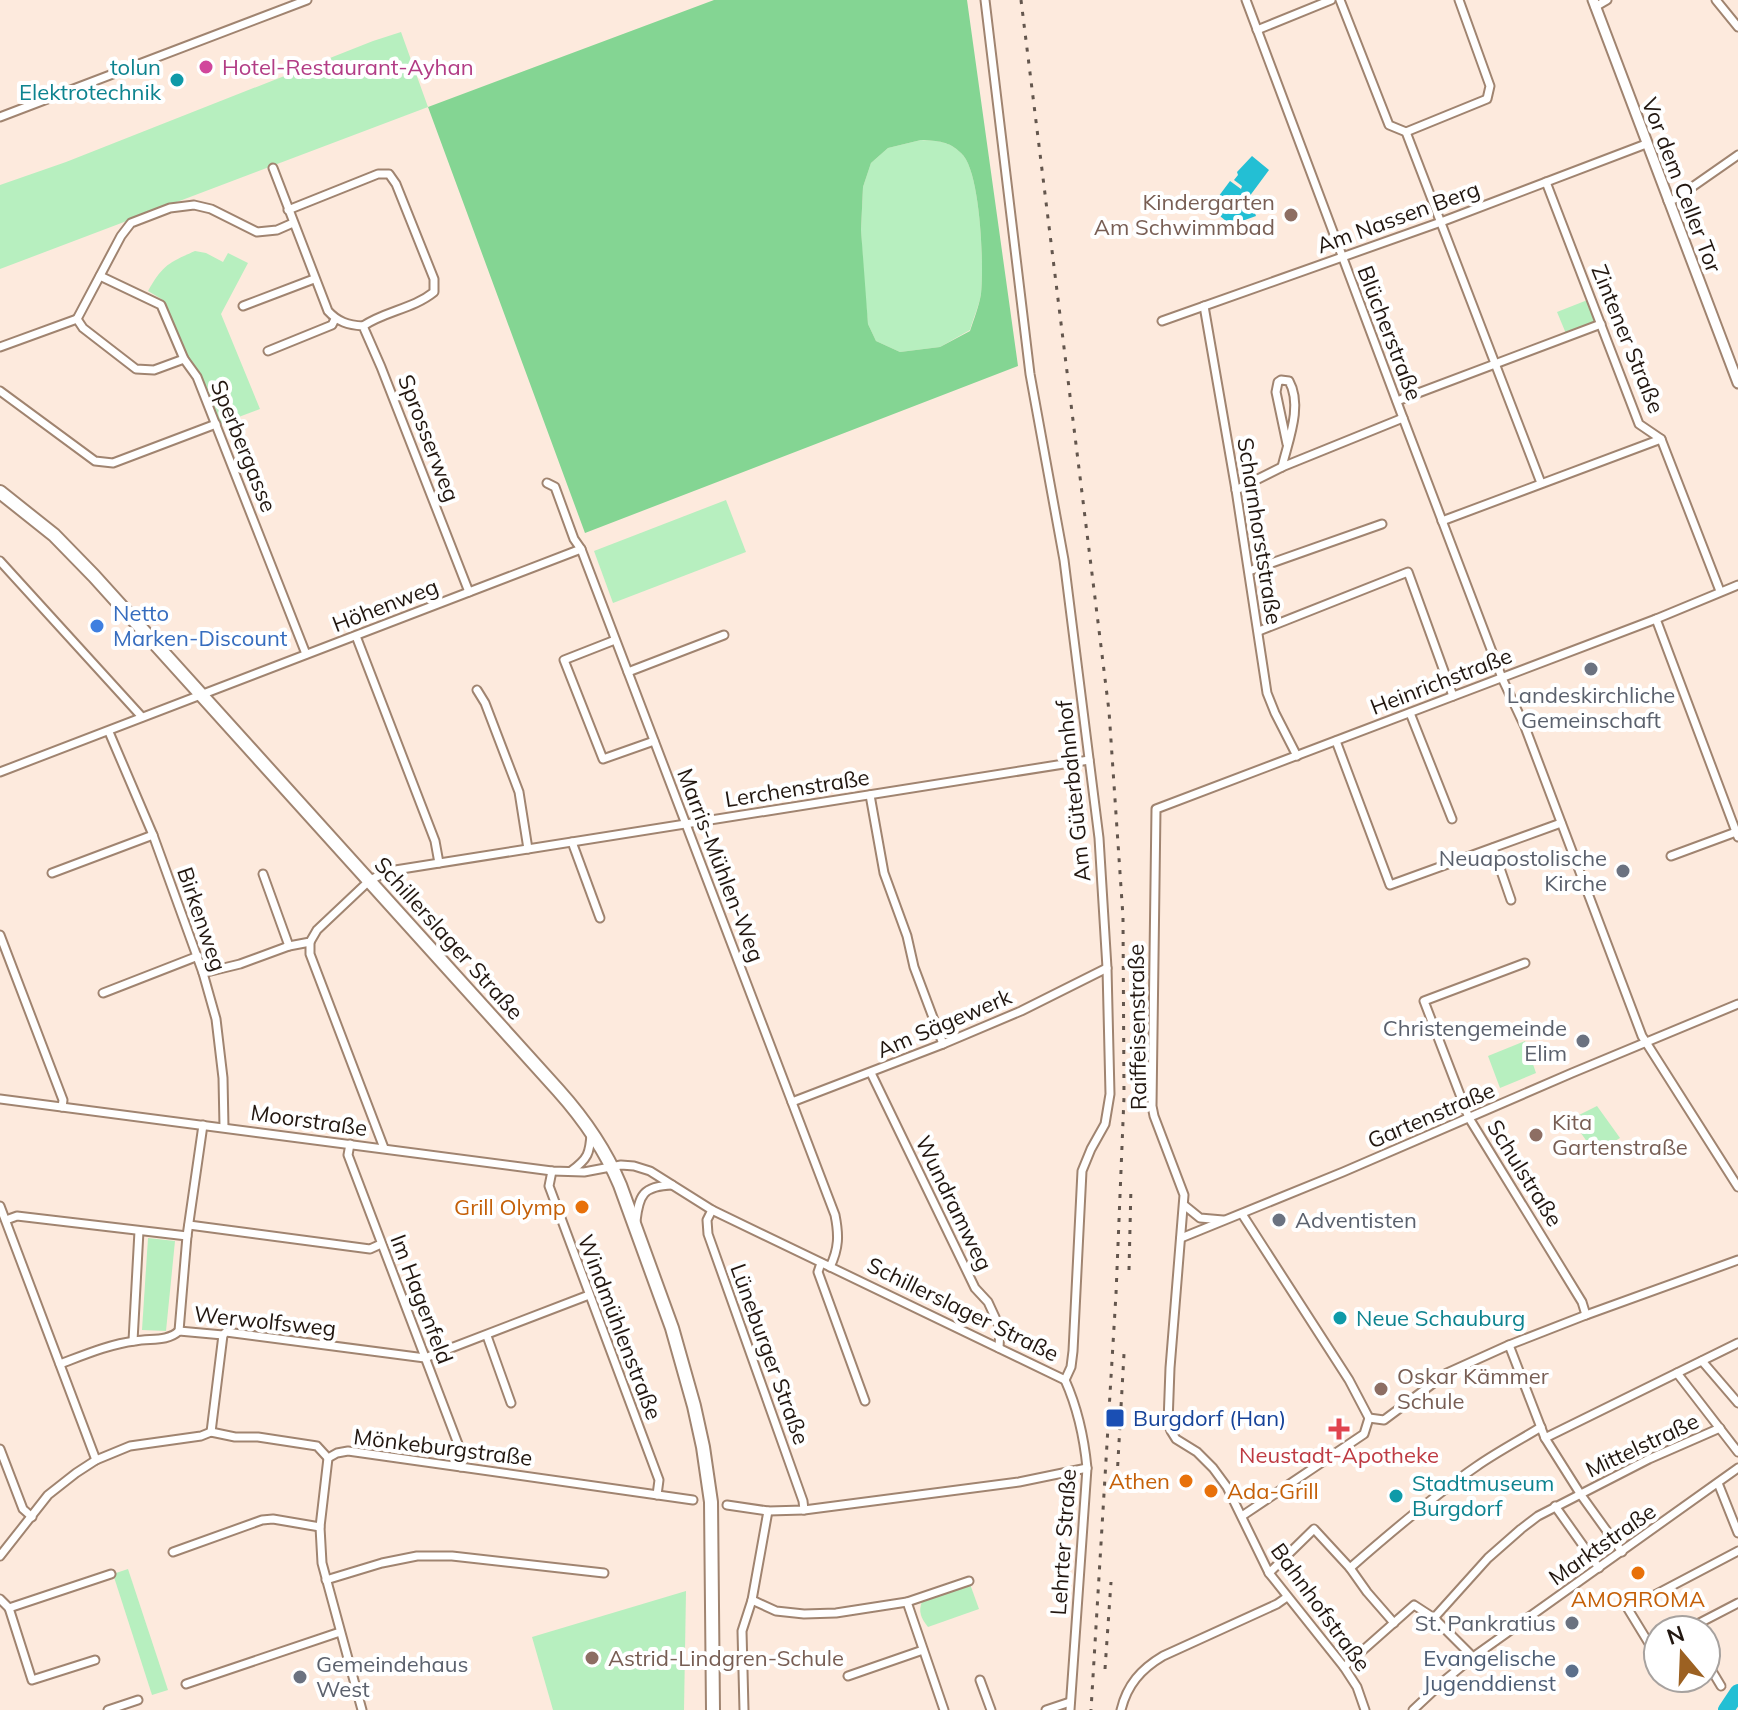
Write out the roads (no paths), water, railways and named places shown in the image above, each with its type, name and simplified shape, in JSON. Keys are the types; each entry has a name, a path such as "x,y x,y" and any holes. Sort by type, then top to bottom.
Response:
{"main road":[{"name":"Schillerslager Straße","path":"0,492 54,535 94,576 565,1098 591,1131 612,1166"},
{"path":"612,1166 681,1359 708,1474 712,1544 713,1710"}],"street":[{"path":"0,117 307,0"},
{"name":"Am Güterbahnhof","path":"985,0 1030,374 1064,560 1099,838 1107,968 1110,1094 1105,1124 1082,1171 1073,1351 1065,1380"},
{"name":"Blücherstraße","path":"1246,0 1502,678 1525,727 1646,1043 1738,1187"},
{"path":"1257,30 1331,0"},
{"path":"1340,0 1389,125 1406,132 1487,99 1490,86 1459,0"},
{"path":"1594,3 1607,0"},
{"path":"1716,0 1738,27"},
{"name":"Vor dem Celler Tor","path":"1594,3 1738,383"},
{"path":"1406,132 1541,483"},
{"name":"Am Nassen Berg","path":"1162,321 1441,222 1646,144"},
{"path":"1668,201 1738,155"},
{"path":"273,168 288,210 314,279 328,311 335,319 363,326 378,316 423,301 434,292 434,279 396,184 389,174 378,174 288,210"},
{"name":"Zintener Straße","path":"1546,182 1639,424 1661,439 1720,591"},
{"path":"0,347 77,319 131,223 170,208 194,205 211,209 257,232 277,230 293,223"},
{"name":"Sperbergasse","path":"100,276 161,305 184,359 197,377 306,654"},
{"path":"243,306 314,279"},
{"name":"Scharnhorststraße","path":"1204,306 1267,693 1297,756"},
{"path":"77,319 83,328 136,369 154,370 184,359"},
{"path":"268,351 332,325 335,319"},
{"path":"1397,401 1601,324"},
{"name":"Sprosserweg","path":"363,326 469,592"},
{"path":"1282,467 1294,421 1294,394 1289,381 1281,380 1276,392 1287,444"},
{"path":"0,391 95,461 113,463 216,424"},
{"path":"1236,490 1282,467 1403,418"},
{"path":"1442,521 1661,439"},
{"name":"Marris-Mühlen-Weg","path":"547,483 555,487 574,539 581,549 835,1215 837,1252 830,1267"},
{"path":"1249,571 1382,524"},
{"name":"Höhenweg","path":"0,772 581,549"},
{"path":"0,561 142,717"},
{"path":"1259,631 1408,572 1453,696"},
{"name":"Heinrichstraße","path":"1156,809 1738,585"},
{"path":"1656,619 1737,835 1671,856"},
{"path":"628,672 724,635"},
{"path":"356,636 435,841 439,863"},
{"path":"615,640 564,660 603,759 654,741"},
{"path":"477,690 485,703 519,792 528,849"},
{"path":"1410,713 1452,819"},
{"name":"Birkenweg","path":"109,732 153,835 203,973 216,1019 223,1078 224,1127"},
{"path":"1336,741 1390,885 1561,823"},
{"name":"Lerchenstraße","path":"370,880 389,871 1089,760"},
{"path":"870,795 884,873 943,1044"},
{"name":"Raiffeisenstraße","path":"1156,809 1152,1106 1184,1195 1168,1411"},
{"path":"52,873 153,835"},
{"path":"572,842 600,918"},
{"path":"1493,848 1511,900"},
{"path":"263,874 289,946"},
{"path":"370,880 317,930 310,942 310,954 384,1148"},
{"path":"0,935 63,1100 62,1107"},
{"path":"203,973 310,942"},
{"path":"103,993 198,956"},
{"name":"Schulstraße","path":"1525,963 1424,1001 1469,1118 1582,1302 1586,1315"},
{"name":"Am Sägewerk","path":"792,1102 1021,1011 1107,968"},
{"path":"1735,1006 1738,1016"},
{"name":"Gartenstraße","path":"1181,1238 1735,1006"},
{"name":"Wundramweg","path":"871,1073 975,1288 988,1302 1000,1328 999,1348"},
{"name":"Moorstraße","path":"0,1099 552,1171 584,1172 612,1166"},
{"path":"179,1331 187,1236 203,1125"},
{"path":"571,1171 588,1154 591,1131"},
{"name":"Im Hagenfeld","path":"350,1144 348,1155 463,1457 461,1467"},
{"name":"Schillerslager Straße","path":"612,1166 634,1166 650,1171 712,1210 1065,1380"},
{"name":"Windmühlenstraße","path":"552,1171 549,1186 659,1480 657,1495"},
{"path":"636,1228 640,1199 645,1193 662,1185 674,1185"},
{"path":"1184,1205 1200,1218 1225,1220"},
{"path":"0,1206 96,1460"},
{"name":"Lüneburger Straße","path":"712,1210 707,1220 708,1234 804,1510"},
{"path":"1242,1214 1324,1340 1369,1418 1364,1434 1242,1516"},
{"path":"6,1220 17,1216 187,1236"},
{"path":"189,1225 370,1249 381,1244"},
{"path":"133,1341 139,1231"},
{"path":"1369,1418 1384,1420 1447,1373 1509,1345 1738,1260"},
{"path":"821,1263 818,1272 865,1401"},
{"path":"425,1358 589,1295"},
{"name":"Werwolfsweg","path":"60,1364 133,1341 171,1338 179,1331 223,1335 226,1332 425,1358"},
{"path":"211,1432 223,1335"},
{"path":"487,1336 511,1403"},
{"path":"1545,1438 1738,1343"},
{"path":"1509,1345 1545,1438 1622,1552"},
{"path":"1702,1361 1738,1403"},
{"path":"1677,1373 1738,1452"},
{"name":"Lehrter Straße","path":"1065,1380 1075,1403 1087,1468 1070,1706"},
{"name":"Bahnhofstraße","path":"1168,1411 1168,1423 1173,1435 1197,1452 1227,1487 1269,1573 1344,1667 1357,1687 1365,1710"},
{"path":"1350,1568 1418,1509 1479,1464 1541,1427"},
{"name":"Mittelstraße","path":"1434,1618 1488,1558 1521,1529 1555,1506 1720,1428"},
{"name":"Mönkeburgstraße","path":"0,1556 48,1495 96,1460 130,1446 211,1432 317,1446 328,1458 348,1451 693,1500"},
{"path":"0,1449 23,1509 32,1517"},
{"path":"328,1458 319,1545 362,1710"},
{"path":"727,1505 768,1511 804,1510 1019,1482 1087,1468"},
{"name":"Marktstraße","path":"1413,1710 1473,1657 1738,1468"},
{"path":"1718,1483 1738,1533"},
{"path":"1555,1506 1599,1568"},
{"path":"744,1710 742,1631 752,1600 768,1511"},
{"path":"173,1552 262,1520 320,1527"},
{"path":"1269,1573 1314,1529 1394,1623"},
{"path":"1642,1628 1628,1609 1738,1551"},
{"path":"326,1580 417,1556 452,1556 604,1573"},
{"path":"9,1608 111,1574"},
{"path":"752,1600 776,1611 836,1613 907,1602 969,1581"},
{"path":"1121,1710 1128,1690 1149,1664 1287,1597"},
{"path":"0,1599 9,1608 32,1680 95,1660"},
{"path":"907,1602 944,1710"},
{"path":"1718,1614 1738,1603"},
{"path":"1344,1667 1414,1605 1434,1618 1473,1657"},
{"path":"186,1684 340,1632"},
{"path":"848,1676 923,1650"},
{"path":"980,1680 991,1710"},
{"path":"108,1710 138,1700"},
{"path":"1046,1710 1070,1706"}],"water":[{"path":"1252,156 1269,170 1249,197 1256,216 1231,225 1210,208 1230,181 1241,189 1242,186 1234,180"}],"waterway":[{"path":"1726,1710 1738,1692"}],"railway":[{"path":"1021,0 1109,711 1123,917 1124,1097 1116,1294 1091,1710"},
{"path":"1129,1270 1131,1186"},
{"path":"1117,1478 1124,1354"},
{"path":"1105,1669 1111,1582"}],"place":[{"name":"Hotel-Restaurant-Ayhan","path":"206,67"},
{"name":"tolun Elektrotechnik","path":"177,80"},
{"name":"Kindergarten Am Schwimmbad","path":"1291,215"},
{"name":"Netto Marken-Discount","path":"97,626"},
{"name":"Landeskirchliche Gemeinschaft","path":"1591,669"},
{"name":"Neuapostolische Kirche","path":"1623,871"},
{"name":"Christengemeinde Elim","path":"1583,1041"},
{"name":"Kita Gartenstraße","path":"1536,1135"},
{"name":"Grill Olymp","path":"582,1207"},
{"name":"Adventisten","path":"1279,1220"},
{"name":"Neue Schauburg","path":"1340,1318"},
{"name":"Oskar Kämmer Schule","path":"1381,1389"},
{"name":"Burgdorf (Han)","path":"1115,1418"},
{"name":"Neustadt-Apotheke","path":"1339,1429"},
{"name":"Athen","path":"1186,1481"},
{"name":"Ada-Grill","path":"1211,1491"},
{"name":"Stadtmuseum Burgdorf","path":"1396,1496"},
{"name":"AMOЯROMA","path":"1638,1573"},
{"name":"St. Pankratius","path":"1572,1623"},
{"name":"Astrid-Lindgren-Schule","path":"592,1658"},
{"name":"Evangelische Jugenddienst","path":"1572,1671"},
{"name":"Gemeindehaus West","path":"300,1677"}]}
